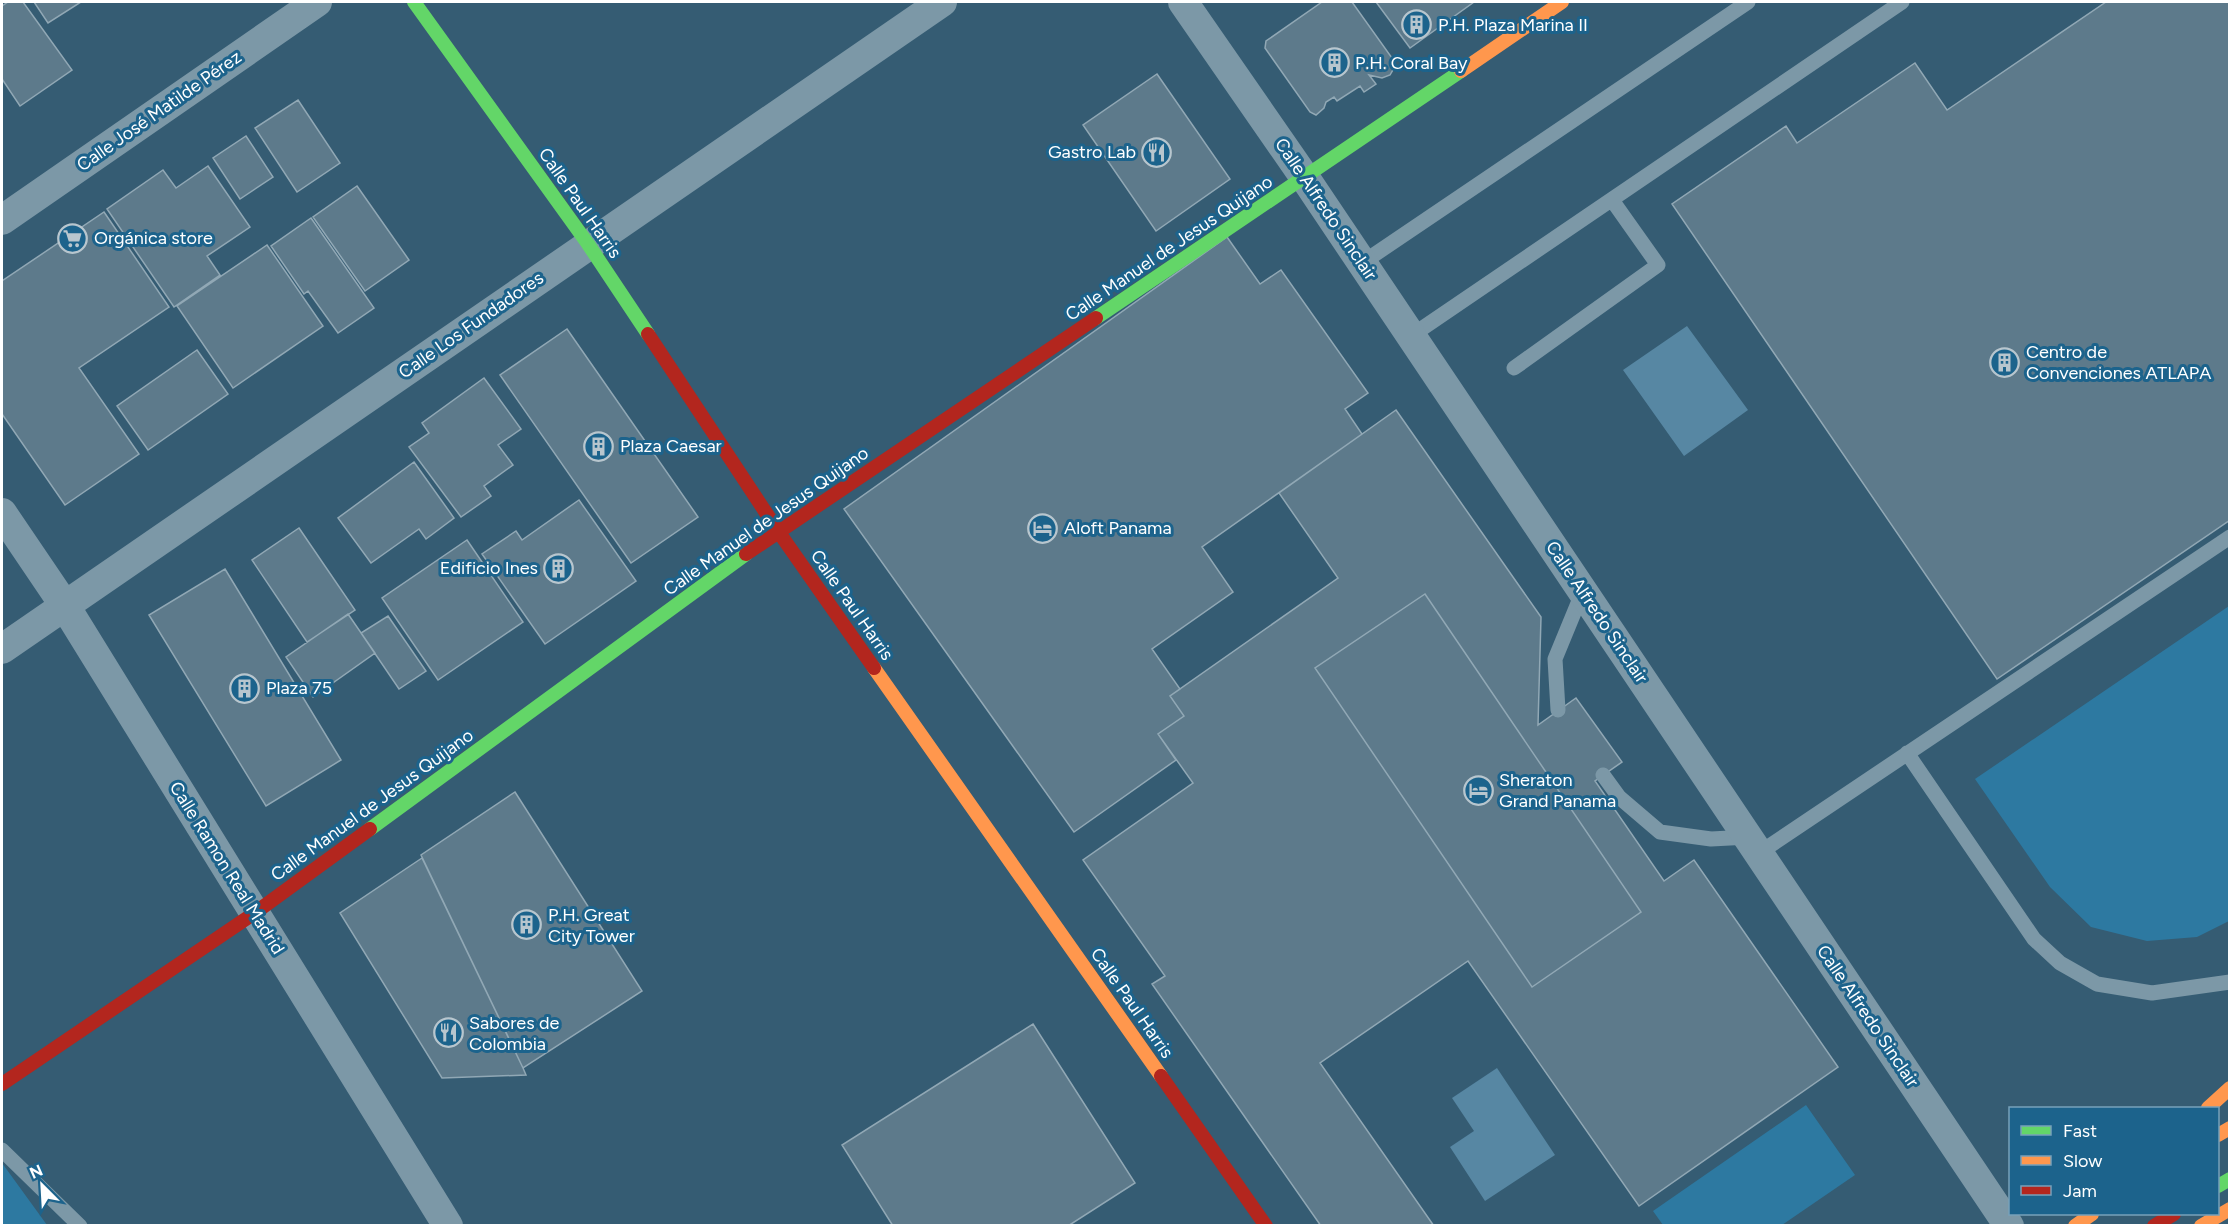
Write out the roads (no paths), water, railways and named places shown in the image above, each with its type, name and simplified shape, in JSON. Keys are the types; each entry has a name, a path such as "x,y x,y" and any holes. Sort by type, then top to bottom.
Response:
{"main road":[{"name":"Calle Paul Harris","path":"414,2 588,244 778,531 1266,1226"},
{"name":"Calle Manuel de Jesus Quijano","path":"2,1084 255,912 778,531 1305,178 1562,2"},
{"path":"2209,1107 2229,1088"},
{"path":"2201,1226 2229,1209"},
{"path":"2075,1226 2091,1215"},
{"path":"2154,1226 2172,1215"}],"street":[{"name":"Calle José Matilde Pérez","path":"2,220 317,2"},
{"name":"Calle Los Fundadores","path":"2,649 942,2"},
{"name":"Calle Alfredo Sinclair","path":"1182,2 1305,178 2009,1226"},
{"name":"Calle Ramon Real Madrid","path":"2,513 64,606 448,1226"}],"lane":[{"path":"1362,263 1748,2"},
{"path":"1411,336 1902,2"},
{"path":"1514,368 1658,265 1612,200"},
{"path":"1603,775 1619,797 1660,832 1754,845 1907,753 2229,537"},
{"path":"1558,710 1555,659 1583,591"},
{"path":"1907,753 2034,939 2060,963 2097,984 2152,993 2229,982"},
{"path":"2,1150 80,1226"}],"place":[{"name":"P.H. Plaza Marina II","path":"1417,25"},
{"name":"P.H. Coral Bay","path":"1334,63"},
{"name":"Gastro Lab","path":"1157,152"},
{"name":"Orgánica store","path":"73,238"},
{"name":"Centro de Convenciones ATLAPA","path":"2005,362"},
{"name":"Plaza Caesar","path":"599,446"},
{"name":"Aloft Panama","path":"1043,528"},
{"name":"Edificio Ines","path":"559,568"},
{"name":"Plaza 75","path":"245,688"},
{"name":"Sheraton Grand Panama","path":"1478,790"},
{"name":"P.H. Great City Tower","path":"527,925"},
{"name":"Sabores de Colombia","path":"448,1033"}]}
